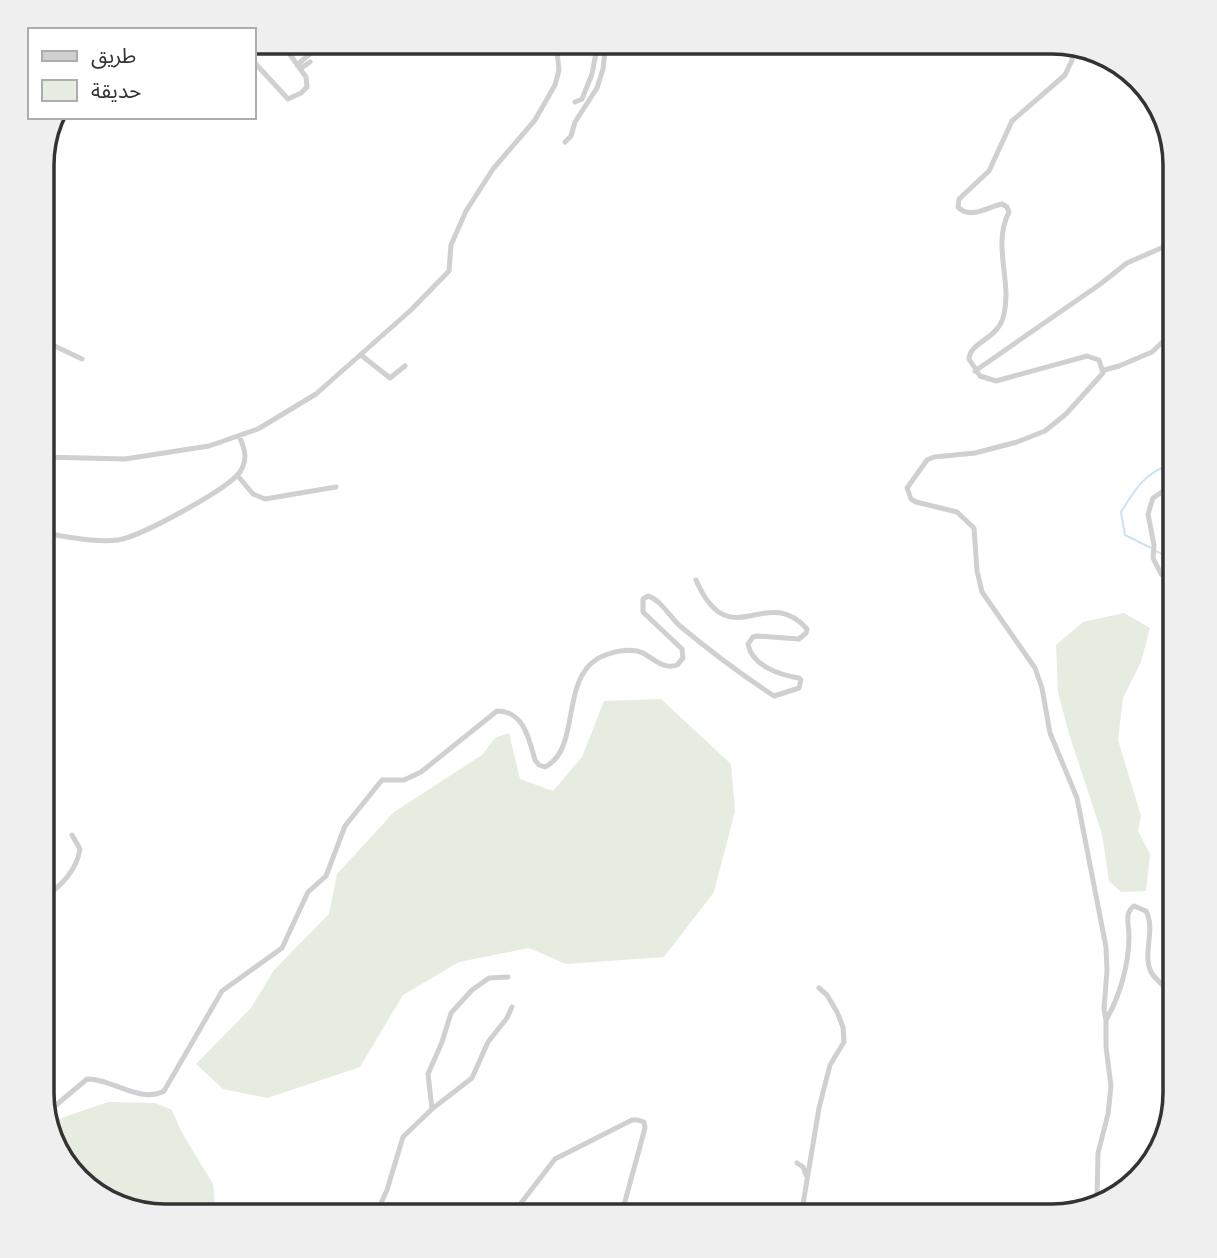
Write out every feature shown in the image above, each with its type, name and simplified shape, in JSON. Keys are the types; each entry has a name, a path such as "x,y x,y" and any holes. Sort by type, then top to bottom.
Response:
{"street":[{"path":"256,64 288,99 307,87 306,77 289,54"},
{"path":"298,67 310,54"},
{"path":"54,457 125,460 202,447 270,424 305,403 411,310 449,271 451,245 466,211 493,169 535,120 555,85 559,71 557,54"},
{"path":"575,102 582,99 592,74 596,54"},
{"path":"565,142 571,136 575,122 597,88 605,54"},
{"path":"1072,56 1065,75 1012,121 989,171 961,195 957,203 960,210 968,213 1002,204 1009,212 1001,240 1006,300 1004,315 996,332 970,353 970,363 984,378 1001,381 1087,356 1099,360 1104,370 1102,376 1066,414 1045,430 1017,442 975,453 934,457 927,460 907,488 911,499 916,502 948,508 972,523 982,592 1035,668 1042,688 1050,733 1070,779 1083,825 1107,970 1103,1003 1111,1086 1108,1114 1100,1140 1097,1194"},
{"path":"298,67 310,62"},
{"path":"975,371 1127,263 1163,247"},
{"path":"1104,370 1152,352 1163,341"},
{"path":"54,346 82,359"},
{"path":"361,355 390,378 405,366"},
{"path":"54,534 110,541 134,537 194,505 237,475 245,459 245,448 239,436"},
{"path":"237,475 253,494 265,499 336,487"},
{"path":"1163,490 1150,503 1148,513 1153,558 1163,576"},
{"path":"55,1106 87,1079 144,1094 163,1091 222,991 282,948 308,892 326,876 345,826 382,780 404,780 421,772 497,711 517,717 523,724 535,760 545,767 553,763 561,750 579,679 596,659 614,652 636,651 666,666 677,665 683,659 682,649 643,612 643,600 648,596 655,598 678,624 774,696 799,688 799,678 769,669 751,654 748,645 753,637 757,636 799,639 806,633 804,625 791,615 778,612 737,618 721,614 707,601 696,579"},
{"path":"54,889 76,863 80,849 72,835"},
{"path":"1106,1020 1122,982 1128,950 1128,915 1130,908 1134,906 1146,911 1150,920 1149,961 1152,972 1163,983"},
{"path":"432,1109 428,1074 451,1013 472,990 489,978 508,977"},
{"path":"803,1204 819,1108 830,1065 844,1042 843,1027 837,1012 827,995 819,988"},
{"path":"381,1204 403,1137 432,1109 472,1078 488,1042 512,1007"},
{"path":"520,1204 555,1159 638,1119 644,1122 645,1128 624,1204"},
{"path":"797,1163 803,1167 807,1182"}],"green space":[{"path":"1124,613 1150,628 1141,662 1123,698 1118,740 1141,816 1138,831 1150,854 1146,891 1121,892 1109,881 1102,834 1069,734 1058,692 1056,645 1083,622"},
{"path":"661,699 731,764 735,811 714,892 664,957 566,964 529,948 459,962 403,995 360,1067 267,1098 223,1089 196,1064 251,1008 274,970 329,914 337,874 394,812 482,755 495,738 509,733 520,779 553,791 582,757 604,701"},
{"path":"108,1102 155,1103 172,1110 181,1131 213,1184 215,1204 151,1203 116,1192 98,1181 82,1166 63,1135 58,1119"}],"waterway":[{"path":"1151,548 1125,535 1121,512 1143,481 1163,468"},
{"path":"1156,551 1163,555"}]}
